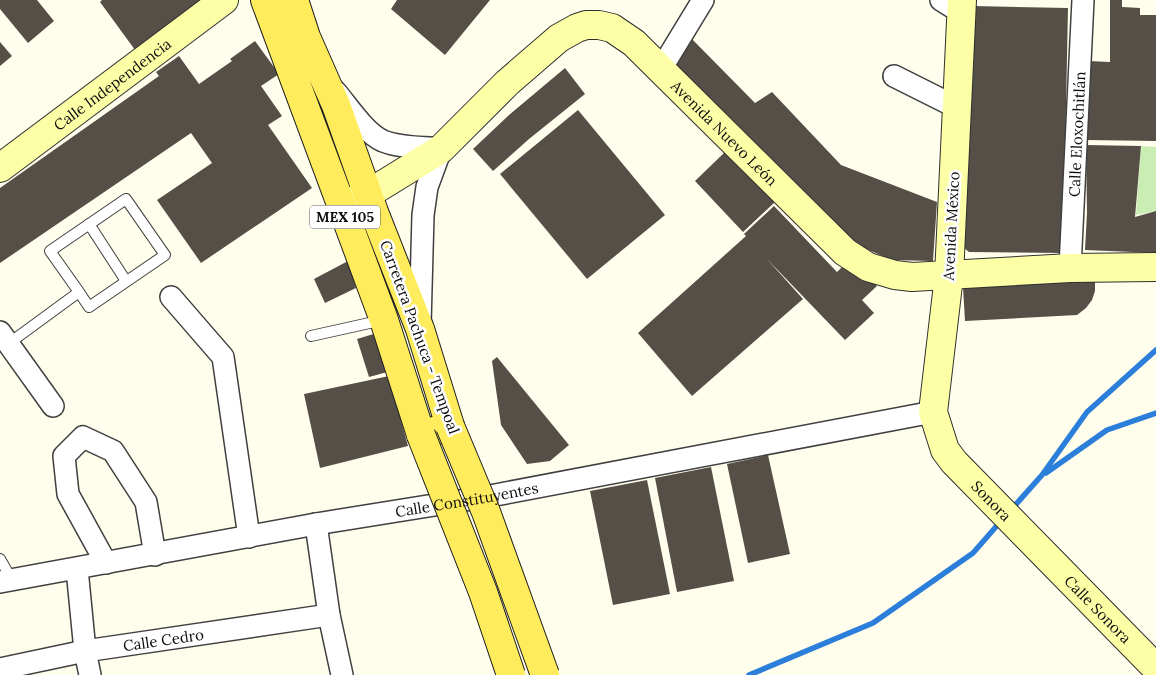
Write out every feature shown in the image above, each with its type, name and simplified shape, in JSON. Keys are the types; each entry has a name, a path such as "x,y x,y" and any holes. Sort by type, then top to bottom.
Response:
{"main road":[{"name":"Carretera Pachuca - Tempoal","path":"265,0 384,320 421,435 483,592 511,675"},
{"name":"Carretera Pachuca - Tempoal","path":"294,0 306,37 336,105 420,329 450,426 514,587 546,675"},
{"path":"421,435 450,426"},
{"path":"483,592 514,587"}],"street":[{"name":"Calle Independencia","path":"0,168 224,0"},
{"path":"661,69 703,0"},
{"name":"Calle Eloxochitlán","path":"1070,268 1084,0"},
{"name":"Avenida México","path":"945,450 933,412 949,276 958,108 955,4"},
{"name":"Avenida Nuevo León","path":"341,206 368,194 441,149 507,83 559,38 586,25 599,25 612,28 634,43 845,252 868,266 896,275 922,278 1070,268 1156,267"},
{"path":"894,76 958,108"},
{"path":"325,79 371,133 377,137 394,144 441,149 428,188 423,216 420,329"},
{"path":"171,297 223,357 249,537"},
{"path":"4,338 53,406"},
{"name":"Calle Constituyentes","path":"6,581 316,524 480,498 933,412"},
{"path":"106,563 68,494 64,456 83,437 113,451 146,502 155,555"},
{"name":"Sonora","path":"945,450 954,462 1040,550"},
{"path":"316,524 329,615 342,675"},
{"name":"Calle Sonora","path":"1040,550 1156,668"},
{"path":"77,568 85,652 90,675"},
{"name":"Calle Cedro","path":"0,668 85,652 329,615"}],"lane":[{"path":"126,199 165,255 126,281 89,307 50,251 126,199"},
{"path":"89,224 126,281"},
{"path":"4,338 79,292"},
{"path":"311,336 384,320"},
{"path":"0,559 6,581"}],"green space":[{"path":"1141,146 1156,147 1156,211 1136,215"}],"building":[{"path":"0,0 37,0 54,21 28,43 0,9"},
{"path":"102,0 214,0 138,54 100,2"},
{"path":"397,0 490,0 445,55 391,9"},
{"path":"1110,0 1122,0 1122,7 1140,8 1140,15 1156,15 1156,141 1087,140 1088,61 1110,62"},
{"path":"974,6 1068,8 1063,253 969,252 964,248"},
{"path":"689,36 755,103 772,92 841,165 937,202 933,261 892,260 838,237 665,66"},
{"path":"255,41 279,74 261,86 282,116 268,125 312,188 201,263 157,200 212,163 191,133 0,263 0,188 159,76 156,72 179,56 199,84 232,61 230,59"},
{"path":"0,42 12,56 0,66"},
{"path":"565,68 585,94 493,171 473,149 509,115"},
{"path":"578,110 665,215 587,279 500,174"},
{"path":"1086,145 1141,146 1135,217 1156,211 1156,253 1085,250 1087,213"},
{"path":"725,152 775,202 743,232 695,181"},
{"path":"774,206 837,272 850,259 877,286 862,300 874,313 845,340 766,258 803,299 692,396 638,333 746,236 744,234"},
{"path":"348,261 356,288 325,303 314,279"},
{"path":"1095,280 1095,291 1092,300 1077,315 965,321 963,287"},
{"path":"380,332 391,371 369,377 357,339"},
{"path":"497,357 569,445 550,461 527,464 501,425 492,361"},
{"path":"389,376 408,446 320,468 304,394"},
{"path":"768,455 790,554 748,563 727,464"},
{"path":"711,467 734,581 677,592 655,478"},
{"path":"647,480 670,594 613,605 590,491"}],"waterway":[{"path":"1010,511 1042,475 1087,412 1156,350"},
{"path":"1046,473 1107,430 1156,413"},
{"path":"749,675 873,623 973,553 1001,521"}]}
